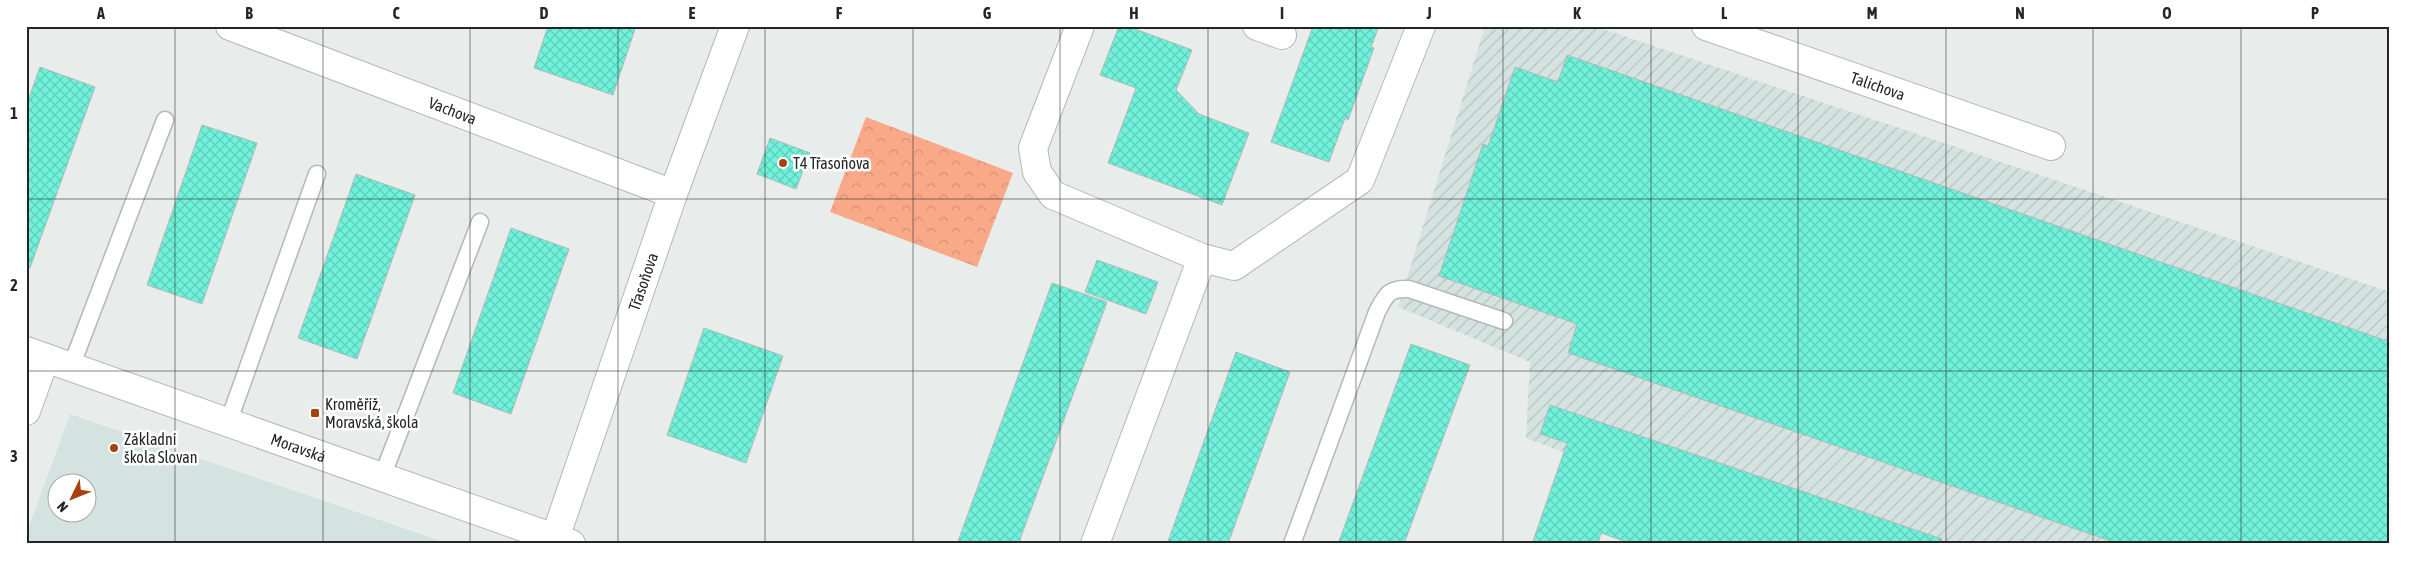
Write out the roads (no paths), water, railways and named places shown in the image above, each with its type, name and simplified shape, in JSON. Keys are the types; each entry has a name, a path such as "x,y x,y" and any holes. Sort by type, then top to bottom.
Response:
{"street":[{"name":"Vachova","path":"230,26 674,194"},
{"name":"Třasoňova","path":"563,541 674,194 735,26"},
{"path":"1080,26 1033,148 1037,172 1052,195 1202,258 1234,266 1360,180 1421,26"},
{"name":"Talichova","path":"1706,26 2051,146"},
{"path":"1095,544 1202,258"},
{"path":"26,411 36,354"},
{"name":"Moravská","path":"36,354 563,541"}],"lane":[{"path":"71,367 165,120"},
{"path":"228,423 317,174"},
{"path":"382,477 480,222"},
{"path":"1292,544 1376,312 1386,295 1396,288 1409,289 1504,321"}],"place":[{"name":"T4 Třasoňova","path":"783,163"},
{"name":"Kroměříž, Moravská, škola","path":"315,413"},
{"name":"Základní škola Slovan","path":"114,448"}]}
